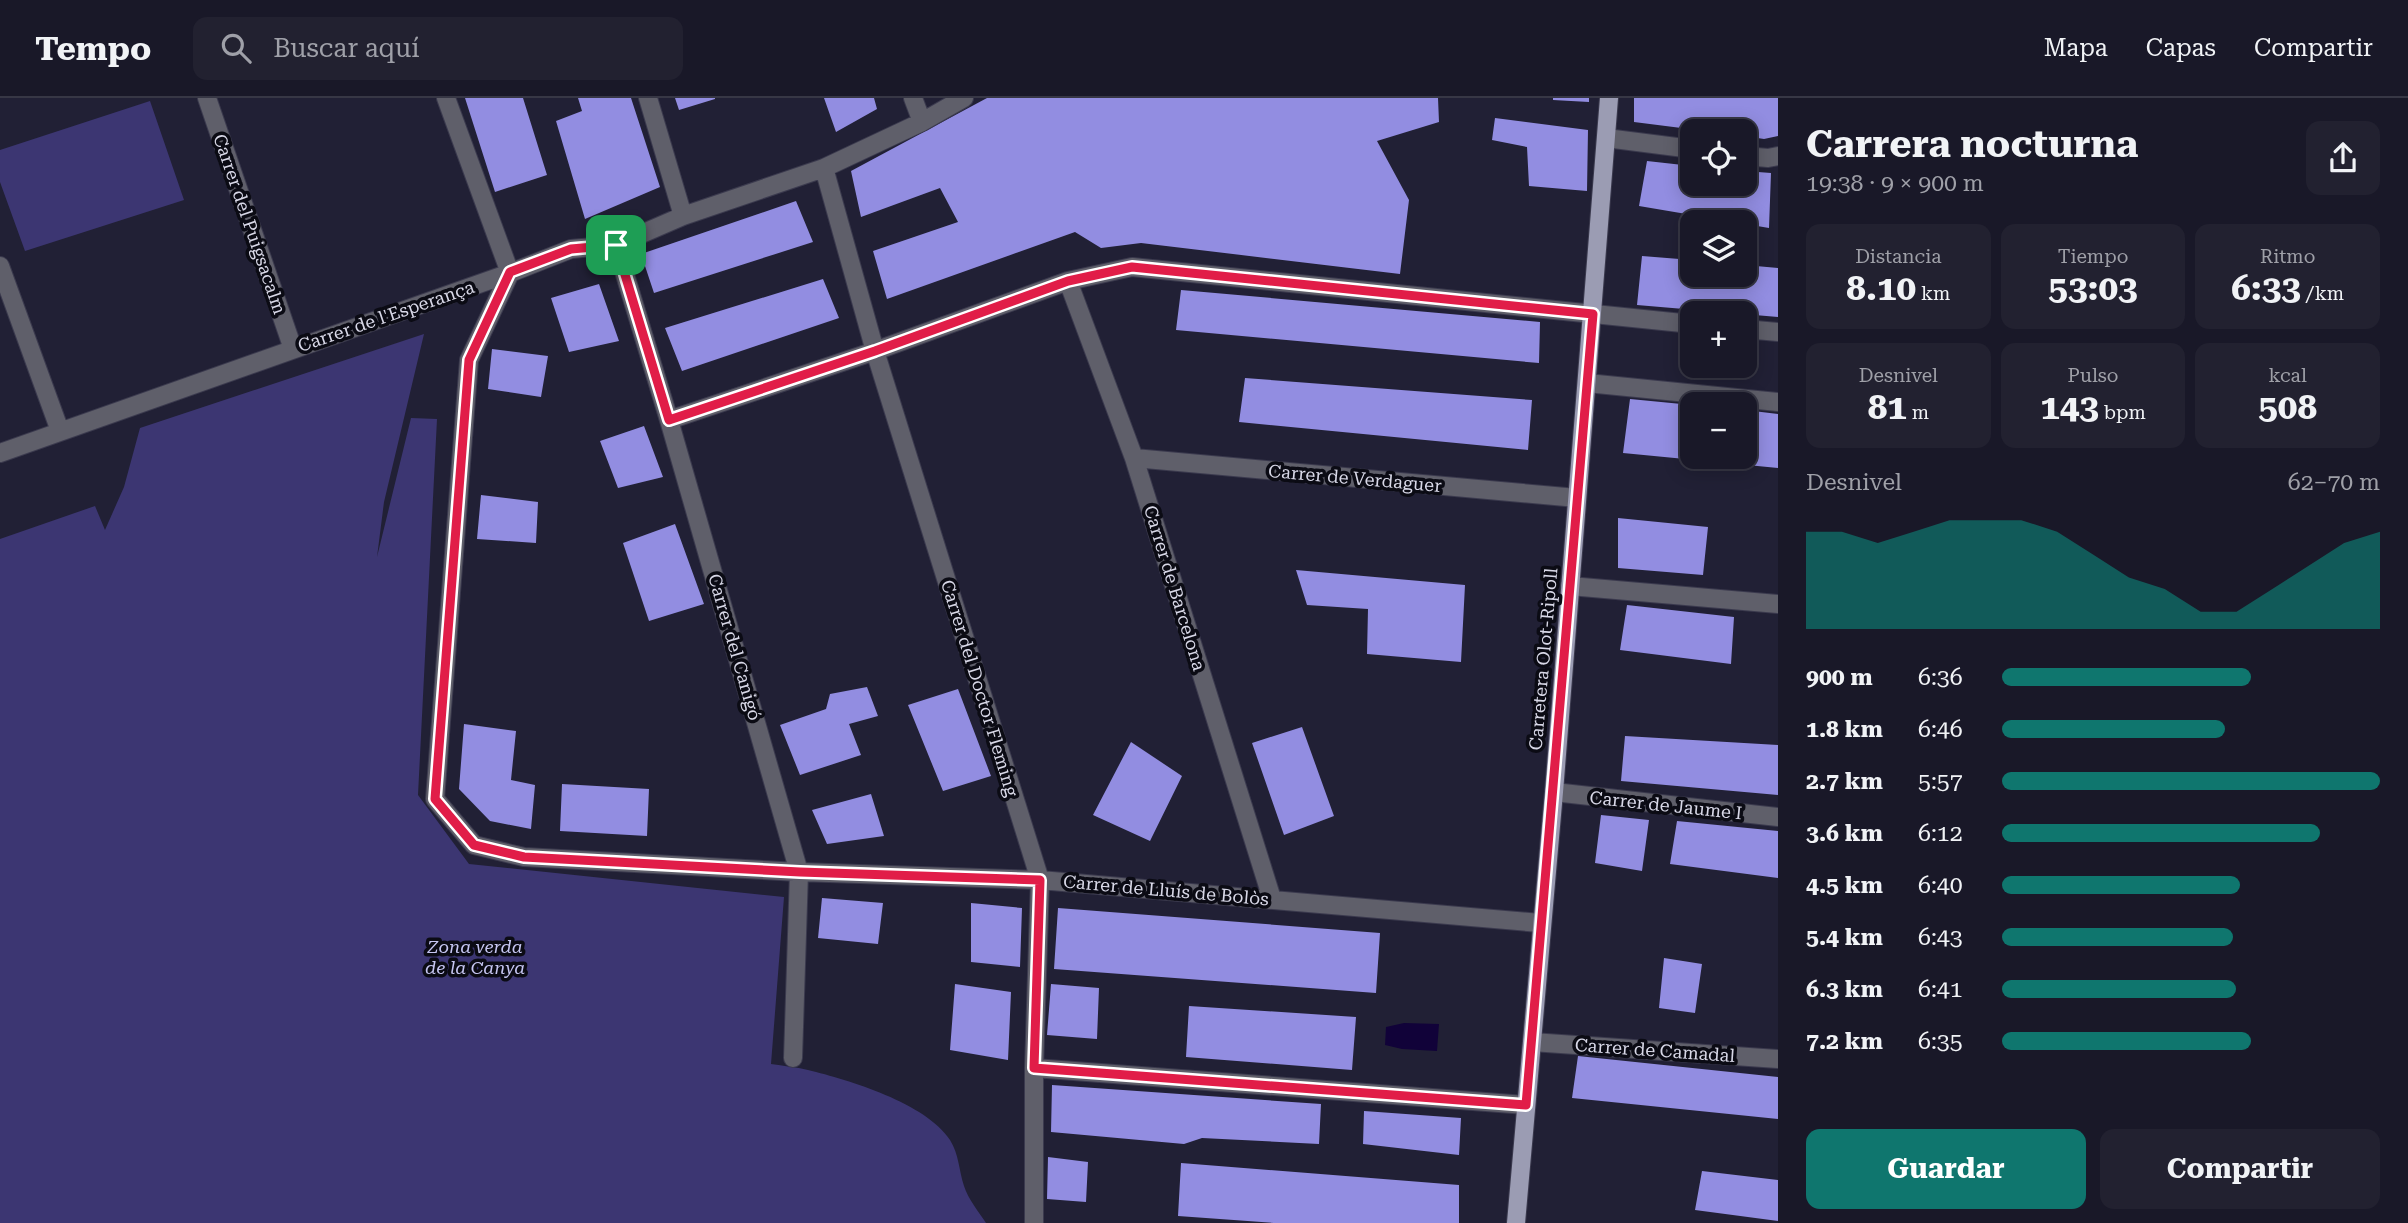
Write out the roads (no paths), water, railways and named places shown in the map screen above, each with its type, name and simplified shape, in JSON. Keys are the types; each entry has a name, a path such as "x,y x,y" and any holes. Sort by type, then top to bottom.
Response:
{"main road":[{"name":"Carretera Olot-Ripoll","path":"1516,1223 1554,792 1609,98"}],"street":[{"name":"Carrer del Puigsacalm","path":"207,98 293,349"},
{"path":"446,98 510,272"},
{"path":"648,98 683,216"},
{"path":"913,98 922,122"},
{"name":"Carrer de l'Esperança","path":"0,453 571,249 616,245 683,216 824,168 922,122 964,98"},
{"path":"1606,138 1680,147"},
{"path":"1757,158 1768,159 1778,156"},
{"name":"Carrer del Doctor Fleming","path":"824,168 875,351 1040,880 1034,1068 1034,1223"},
{"name":"Carrer del Canigó","path":"616,245 800,872 793,1058"},
{"path":"0,266 60,432"},
{"path":"669,420 875,351 1068,281 1132,267 1680,323"},
{"name":"Carrer de Lluís de Bolòs","path":"510,272 469,360 435,799 474,845 524,857 800,872 1040,880 1541,923"},
{"name":"Carrer de Barcelona","path":"1068,281 1134,458 1272,899"},
{"path":"1757,330 1778,332"},
{"path":"1587,383 1778,402"},
{"name":"Carrer de Verdaguer","path":"1134,458 1577,498"},
{"path":"1570,586 1778,604"},
{"name":"Carrer de Jaume I","path":"1554,792 1778,817"},
{"name":"Carrer de Camadal","path":"1532,1042 1778,1059"},
{"path":"1034,1068 1526,1105"}],"park label":[{"name":"Zona verda de la Canya","path":"475,956"}]}
